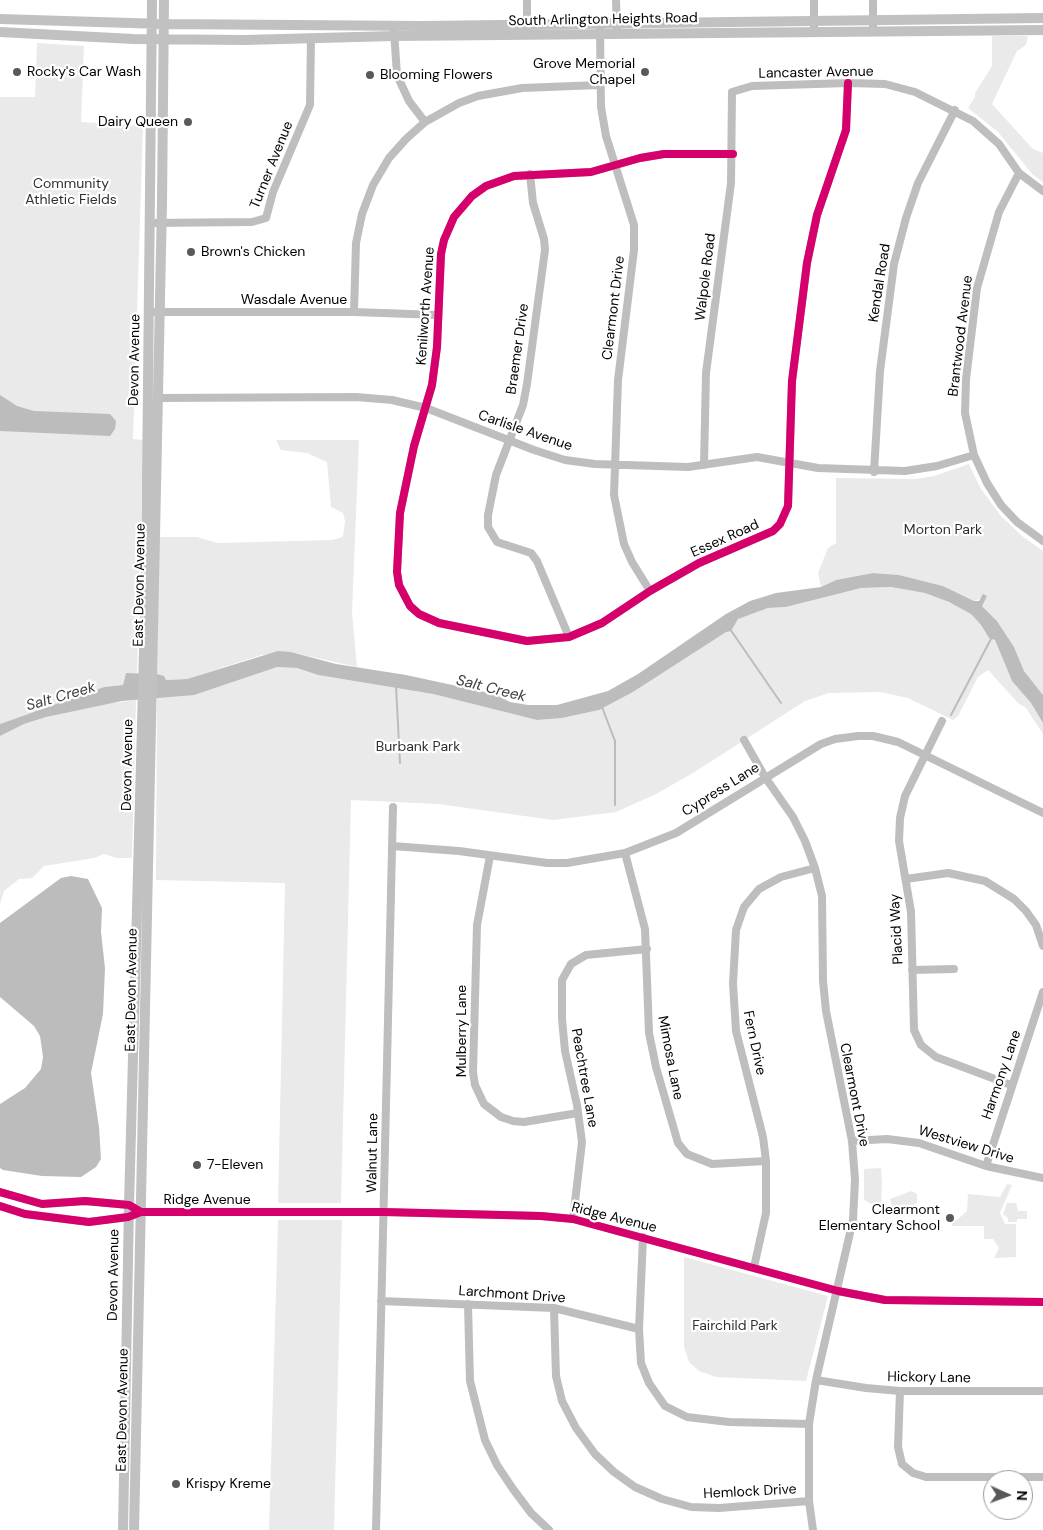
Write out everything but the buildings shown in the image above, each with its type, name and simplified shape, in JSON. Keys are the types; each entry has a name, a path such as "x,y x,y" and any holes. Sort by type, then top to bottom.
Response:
{"main road":[{"name":"Devon Avenue","path":"152,0 150,223 157,398 156,451"},
{"name":"Devon Avenue","path":"148,660 154,312 161,223 164,0"},
{"name":"South Arlington Heights Road","path":"0,19 394,31 873,26 1043,18"},
{"name":"South Arlington Heights Road","path":"873,26 1043,30"},
{"name":"South Arlington Heights Road","path":"0,32 163,40 311,38 394,31"},
{"name":"East Devon Avenue","path":"134,1530 141,1212 146,716 156,451"},
{"name":"Devon Avenue","path":"122,1530 128,1217 146,716"}],"street":[{"path":"527,0 527,30"},
{"path":"616,0 617,29"},
{"path":"814,0 814,27"},
{"path":"873,0 873,26"},
{"name":"Clearmont Drive","path":"600,29 601,108 606,136 634,225 634,250 618,380 614,495 624,544 650,591"},
{"path":"394,31 397,75 409,100 425,122"},
{"name":"Turner Avenue","path":"150,223 252,222 266,218 273,192 310,105 311,38"},
{"name":"Lancaster Avenue","path":"732,92 752,86 848,83 885,84 915,92 955,110 973,121 999,144 1019,174 1043,191"},
{"name":"Essex Road","path":"397,572 399,585 410,606 429,619 527,641 569,637 602,623 650,591 699,563 773,531 786,515 792,380 807,263 817,215 846,130 848,83"},
{"path":"354,312 356,243 362,214 373,185 389,158 406,139 425,122 459,102 496,91 522,88 600,86"},
{"name":"Walpole Road","path":"704,465 706,373 733,154 732,92"},
{"name":"Kendal Road","path":"874,472 880,370 894,264 906,218 918,183 955,110"},
{"name":"Kenilworth Avenue","path":"397,572 404,486 435,368 441,254 444,240 454,216 472,196 486,186 514,176 591,172 640,158 664,154 733,154"},
{"name":"Braemer Drive","path":"530,174 533,203 544,238 544,250 528,384 523,405 490,495 488,527 497,542 531,553 534,557 569,637"},
{"name":"Brantwood Avenue","path":"1019,174 999,212 977,288 964,398 966,424 974,455 987,483 1001,505 1017,522 1043,541"},
{"name":"Wasdale Avenue","path":"154,312 354,312 438,315"},
{"name":"Carlisle Avenue","path":"157,398 356,397 392,400 426,408 565,460 615,465 704,465 757,457 826,469 874,472 921,470 974,455"},
{"name":"Placid Way","path":"942,721 905,796 900,818 899,841 911,912 914,1030 921,1045 936,1057 1011,1085"},
{"name":"Cypress Lane","path":"392,846 459,850 533,862 567,863 625,853 676,833 821,744 847,737 886,738 1043,813"},
{"name":"Clearmont Drive","path":"744,740 765,777 793,817 805,841 815,868 822,896 823,981 826,1012 852,1140 855,1180 853,1220 816,1380 809,1424 809,1501 814,1530"},
{"name":"Walnut Lane","path":"376,1530 393,807"},
{"name":"Mimosa Lane","path":"625,853 642,912 648,949 649,1033 656,1067 678,1143 687,1154 712,1164 766,1161"},
{"name":"Mulberry Lane","path":"490,856 477,925 475,1085 484,1104 501,1117 513,1122 524,1122 578,1113"},
{"name":"Fern Drive","path":"754,1267 766,1214 766,1161 763,1137 736,1030 733,984 736,930 744,907 759,889 781,877 815,868"},
{"path":"906,879 948,873 986,881 1014,899 1026,911 1036,925 1043,946"},
{"name":"Peachtree Lane","path":"573,1219 582,1154 578,1113 563,1032 561,985 564,973 576,959 586,955 648,949"},
{"path":"912,970 954,970"},
{"name":"Harmony Lane","path":"986,1166 1043,992"},
{"name":"Westview Drive","path":"852,1140 887,1138 919,1143 986,1166 1043,1178"},
{"path":"0,1192 42,1204 85,1201 129,1205 141,1212"},
{"path":"0,1206 25,1214 76,1222 128,1217 141,1212"},
{"name":"Ridge Avenue","path":"141,1212 384,1212 541,1216 573,1219 838,1290 885,1300 1043,1302"},
{"path":"643,1238 639,1329 641,1363 649,1383 665,1406 687,1417 729,1422 809,1424"},
{"name":"Larchmont Drive","path":"381,1301 554,1308 639,1329"},
{"path":"468,1304 470,1380 485,1440 497,1466 513,1489 531,1513 549,1530"},
{"name":"Hemlock Drive","path":"554,1308 556,1376 562,1401 576,1428 595,1454 614,1472 635,1487 662,1499 691,1507 719,1508 809,1501"},
{"name":"Hickory Lane","path":"816,1380 900,1391 1043,1391"},
{"path":"900,1391 898,1447 902,1464 913,1473 926,1477 1043,1477"}],"green space":[{"path":"992,36 1028,36 1026,45 1017,51 992,104 1033,149 1043,153 1043,182 1033,175 998,132 968,108 992,66"},
{"name":"Community Athletic Fields","path":"37,43 84,46 81,122 143,126 133,439 143,440 137,673 126,673 123,685 104,687 0,724 0,97 35,97"},
{"path":"276,440 359,440 352,613 357,667 291,652 261,655 187,679 166,680 157,674 159,537 197,537 217,543 332,540 343,537 345,521 343,513 331,507 327,462 307,453 281,450"},
{"name":"Morton Park","path":"969,464 981,489 1001,516 1022,536 1043,551 1043,695 1024,671 1014,647 997,621 981,605 987,596 974,601 943,586 899,575 873,573 836,580 821,587 818,573 828,548 836,543 836,478 916,479 934,476"},
{"name":"Burbank Park","path":"891,587 925,593 949,602 971,614 989,638 995,640 1012,681 1031,703 1043,723 1043,734 1026,708 1018,703 988,670 978,677 958,716 953,720 908,698 880,692 829,693 805,701 693,773 656,794 616,812 553,820 438,804 351,800 341,1203 278,1203 285,883 156,880 157,698 277,667 297,668 318,675 433,694 537,720 562,718 599,710 633,692 726,631 731,631 737,619 768,608 786,607 861,588"},
{"path":"136,700 132,858 117,858 104,854 94,858 44,866 32,878 19,879 4,891 0,904 0,736 24,724 46,717 97,705"},
{"path":"881,1168 881,1209 864,1200 864,1169"},
{"path":"1007,1184 1012,1185 1000,1213 1005,1224 1016,1224 1016,1257 994,1258 999,1248 993,1239 984,1239 984,1226 952,1226 952,1220 957,1220 967,1211 968,1194 1000,1197"},
{"path":"911,1191 917,1194 917,1203 902,1212 899,1208 892,1207 890,1199"},
{"path":"1007,1203 1016,1203 1018,1211 1027,1211 1027,1219 1017,1219 1017,1222 1008,1222 1008,1218 1003,1214"},
{"path":"278,1220 342,1220 334,1530 269,1530"},
{"name":"Fairchild Park","path":"684,1257 828,1296 806,1381 716,1377 699,1371 689,1362 684,1347"}],"shaded area":[{"path":"0,395 17,406 34,411 110,414 116,421 115,429 110,436 0,431"},
{"path":"873,573 899,575 943,586 974,601 979,601 983,594 987,596 982,606 997,621 1014,647 1024,671 1043,695 1043,723 1031,703 1012,681 995,640 989,638 971,614 949,602 925,593 891,587 861,588 786,607 768,608 738,619 731,631 726,632 633,692 599,710 562,718 537,720 433,694 318,675 297,668 277,667 194,695 122,701 46,717 24,724 0,736 0,724 104,687 123,685 126,673 157,674 164,676 166,680 187,679 278,651 291,652 336,664 406,675 494,694 510,702 528,705 557,705 608,691 638,674 726,614 750,601 776,593 821,587 836,580"},
{"path":"71,876 88,879 102,908 101,932 105,968 103,1014 91,1073 99,1127 101,1159 96,1167 81,1177 42,1176 3,1170 0,1168 0,1104 25,1088 41,1069 43,1057 40,1036 34,1026 0,997 0,923 61,878"}],"waterway":[{"path":"730,629 781,703"},
{"path":"951,715 992,637"},
{"path":"396,686 400,763"},
{"path":"602,707 615,741 615,805"}],"cycle path":[{"path":"733,154 664,154 640,158 591,172 514,176 486,186 472,196 454,217 444,240 441,254 437,347 432,385 414,446 400,513 397,572 399,585 410,606 419,614 439,623 527,641 569,637 602,623 650,591 699,563 773,531 780,524 788,506 792,381 807,263 817,215 846,130 848,83"},
{"path":"0,1192 42,1204 85,1201 129,1205 141,1212"},
{"path":"0,1206 25,1214 89,1222 128,1217 141,1212 384,1212 541,1216 573,1219 838,1291 885,1300 1043,1302"}],"place":[{"name":"Rocky's Car Wash","path":"17,72"},
{"name":"Grove Memorial Chapel","path":"645,72"},
{"name":"Blooming Flowers","path":"370,75"},
{"name":"Dairy Queen","path":"188,122"},
{"name":"Brown's Chicken","path":"191,252"},
{"name":"7-Eleven","path":"197,1165"},
{"name":"Clearmont Elementary School","path":"950,1218"},
{"name":"Krispy Kreme","path":"176,1484"}],"water label":[{"name":"Salt Creek","path":"491,689"},
{"name":"Salt Creek","path":"61,697"}]}
